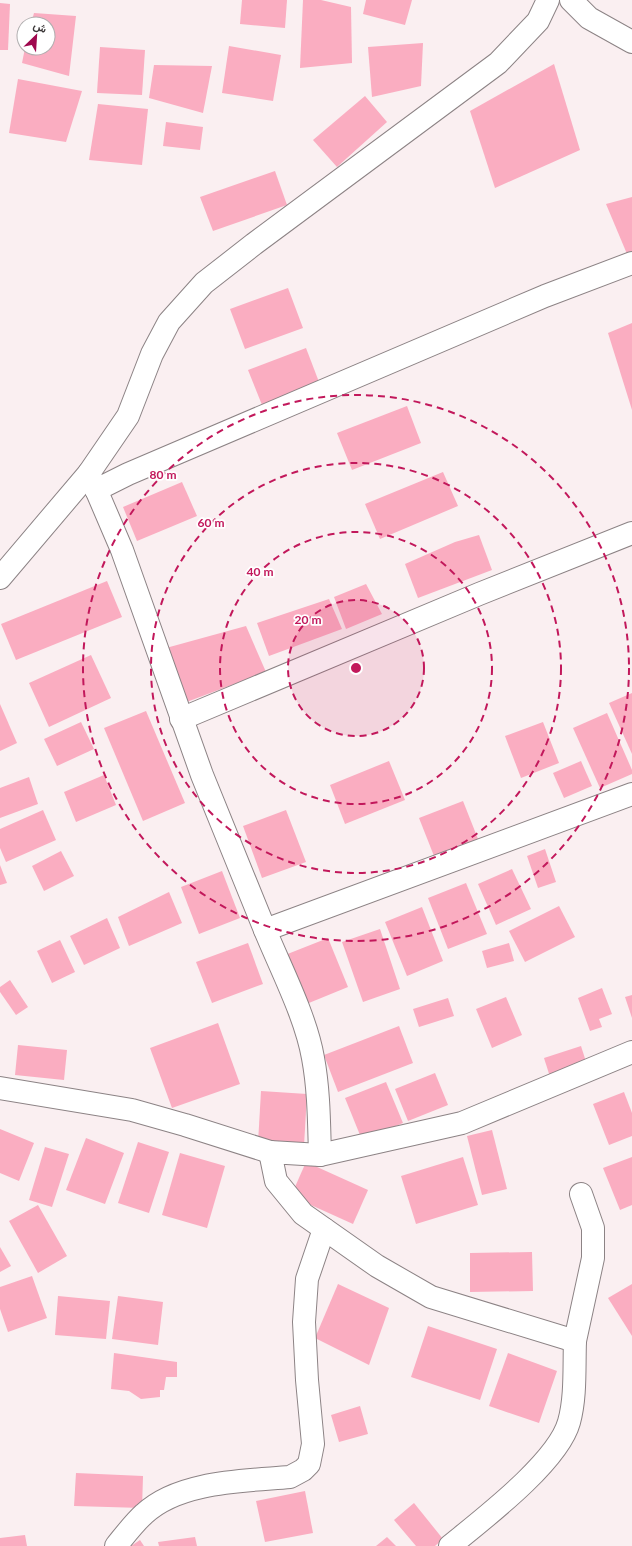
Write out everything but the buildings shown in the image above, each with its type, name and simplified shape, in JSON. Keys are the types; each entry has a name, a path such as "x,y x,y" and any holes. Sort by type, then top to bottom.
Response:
{"street":[{"path":"0,578 93,481 128,416 152,354 169,322 204,283 254,244 498,64 538,21 548,0"},
{"path":"571,0 589,18 632,42"},
{"path":"93,481 128,474 545,296 632,263"},
{"path":"93,481 122,550 181,719 264,930 301,1017 313,1057 319,1103 320,1155"},
{"path":"181,719 479,594 632,533"},
{"path":"264,930 632,794"},
{"path":"0,1088 132,1110 270,1152 320,1155 462,1123 632,1052"},
{"path":"270,1152 276,1181 303,1214 377,1266 431,1297 575,1341"},
{"path":"450,1546 513,1494 556,1449 569,1423 574,1389 575,1341 593,1258 593,1228 581,1194"},
{"path":"116,1546 144,1513 165,1499 196,1488 290,1477 303,1470 309,1464 313,1444 307,1380 304,1322 307,1279 324,1229"}]}
